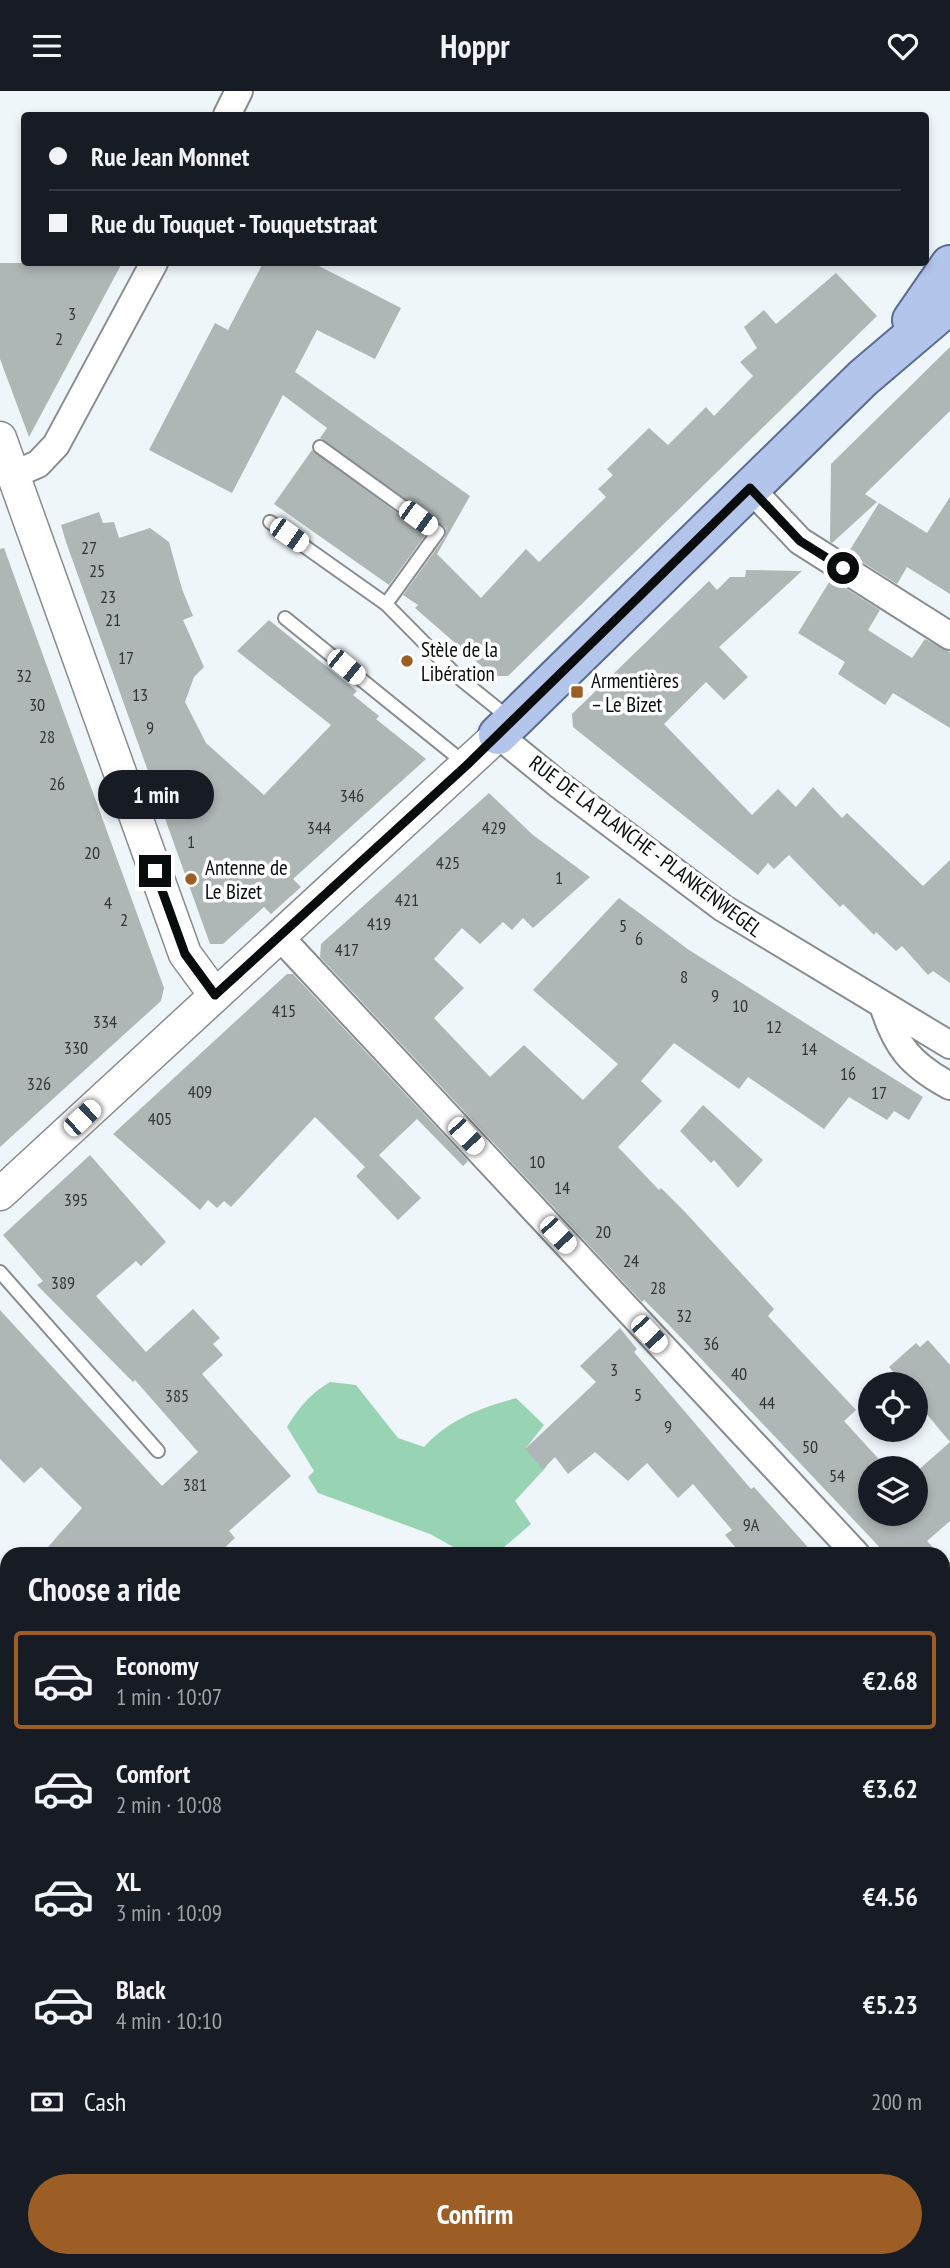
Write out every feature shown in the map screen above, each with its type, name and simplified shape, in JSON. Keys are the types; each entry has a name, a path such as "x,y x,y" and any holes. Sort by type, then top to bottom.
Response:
{"main road":[{"path":"863,378 913,318 950,265"},
{"path":"505,728 863,378 950,304"}],"street":[{"path":"228,112 239,91"},
{"path":"13,475 38,464 56,445 152,266"},
{"path":"0,438 185,954 215,995"},
{"path":"750,488 800,541 950,636"},
{"path":"0,1194 505,728"},
{"name":"RUE DE LA PLANCHE - PLANKENWEGEL","path":"505,728 558,784 723,908 950,1045"},
{"path":"280,937 849,1547"},
{"path":"883,1005 892,1035 900,1048 913,1061 950,1086"}],"lane":[{"path":"320,447 438,532 386,604"},
{"path":"270,522 386,604 505,728"},
{"path":"285,618 467,765"},
{"path":"0,1272 158,1451"}],"green space":[{"path":"330,1382 356,1385 398,1438 424,1447 434,1437 466,1416 516,1398 544,1425 526,1448 547,1466 515,1501 531,1524 504,1547 453,1547 430,1534 318,1493 308,1477 314,1471 287,1427 317,1391"}],"building":[{"path":"0,263 21,263 21,266 120,266 29,437 0,359"},
{"path":"261,266 319,266 401,308 375,359 317,330 295,372 470,496 437,554 481,598 526,549 539,562 606,497 598,489 613,475 607,469 649,428 668,445 706,407 714,416 753,376 740,362 757,348 744,327 764,310 776,324 836,273 877,316 508,676 493,676 415,608 418,605 403,595 445,537 446,528 320,438 327,428 283,395 232,493 149,450 215,323 228,330"},
{"path":"950,347 950,411 865,494 877,502 832,543 831,464"},
{"path":"312,450 426,534 389,585 274,504"},
{"path":"950,497 950,594 907,567 897,584 848,553 879,503 927,533"},
{"path":"99,512 103,523 114,522 119,538 150,528 169,542 182,589 193,616 183,620 204,667 194,677 185,702 206,743 264,795 331,725 237,651 269,620 357,691 353,695 379,716 376,719 426,759 293,879 301,887 271,914 264,907 223,944 210,944 61,525"},
{"path":"4,548 164,988 161,1001 0,1147 0,549"},
{"path":"746,570 802,571 719,647 748,677 724,700 706,682 664,724 752,815 778,789 796,807 813,787 842,818 847,813 923,886 950,860 950,983 933,971 928,975 902,946 896,951 876,932 874,935 843,904 840,907 789,855 774,869 768,863 758,875 573,727 572,714 709,581 717,590 730,577 745,577"},
{"path":"831,579 880,610 868,630 912,658 925,639 950,652 950,728 893,693 885,705 838,674 845,662 798,633"},
{"path":"489,793 533,835 590,877 533,928 523,918 512,930 503,922 480,944 462,928 434,959 464,988 434,1018 490,1077 524,1045 583,1100 618,1064 533,990 619,898 689,950 923,1097 909,1120 894,1111 887,1120 849,1097 824,1129 748,1077 739,1089 674,1043 641,1081 662,1101 618,1147 659,1190 661,1188 685,1212 774,1309 768,1316 856,1410 844,1421 858,1436 858,1442 863,1442 876,1456 858,1456 858,1524 670,1326 644,1300 642,1302 320,957 321,944"},
{"path":"287,974 293,974 468,1161 463,1166 417,1119 379,1155 421,1198 398,1220 356,1176 365,1167 315,1117 231,1207 224,1201 217,1208 208,1200 200,1210 113,1134"},
{"path":"703,1105 763,1160 738,1188 714,1160 711,1163 680,1131"},
{"path":"90,1155 166,1242 141,1266 136,1261 96,1296 146,1352 193,1309 220,1338 213,1344 223,1355 202,1374 291,1476 229,1531 235,1538 225,1547 48,1547 82,1508 41,1467 24,1483 0,1459 0,1310 162,1486 198,1452 135,1380 133,1382 37,1285 43,1281 3,1235"},
{"path":"620,1328 637,1349 634,1352 751,1489 754,1487 808,1547 735,1547 725,1535 732,1530 693,1484 678,1498 647,1463 628,1481 595,1452 568,1474 555,1457 543,1469 525,1449 596,1382 580,1366"},
{"path":"928,1340 950,1365 950,1442 928,1416 928,1372 893,1372 889,1367 916,1343 920,1347"},
{"path":"950,1442 950,1521 927,1541 933,1547 879,1547 859,1526 928,1526 928,1461"}],"place":[{"name":"Stèle de la Libération","path":"407,661"},
{"name":"Armentières – Le Bizet","path":"577,692"},
{"name":"Antenne de Le Bizet","path":"191,879"}],"route":[{"path":"155,871 185,954 215,995 467,765 750,488 800,541 843,568"}]}
